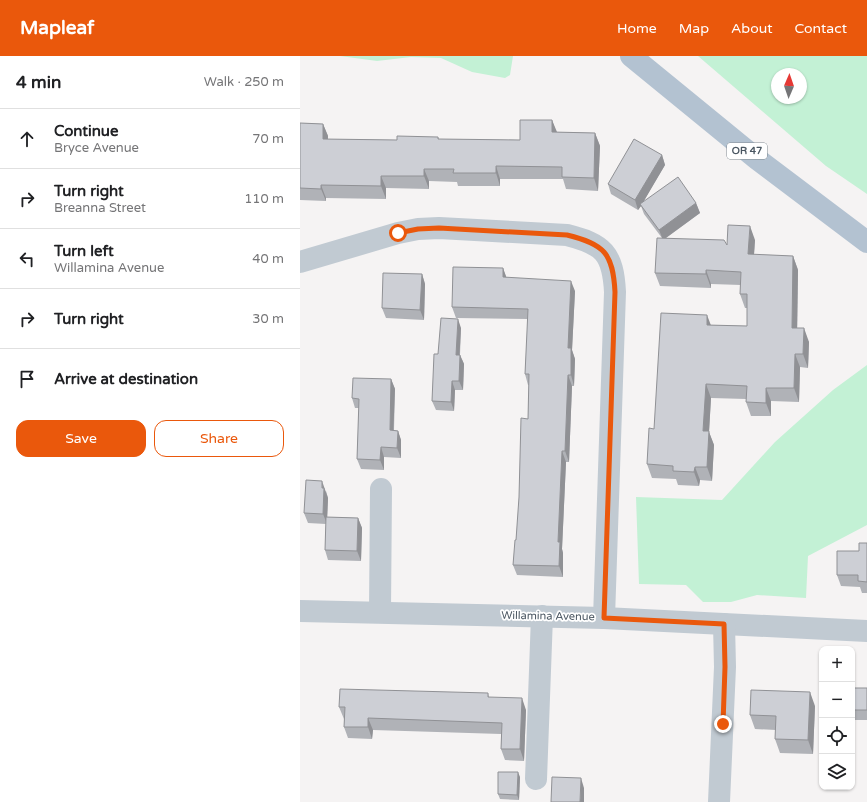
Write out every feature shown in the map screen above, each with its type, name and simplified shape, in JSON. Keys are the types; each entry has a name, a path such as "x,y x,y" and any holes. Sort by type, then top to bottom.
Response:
{"main road":[{"name":"OR 47","path":"631,56 757,159 867,242"}],"street":[{"path":"300,262 398,233 418,229 439,228 567,235 586,240 600,248 610,262 614,274 615,292 604,618"},
{"path":"380,612 381,489"},
{"name":"Willamina Avenue","path":"300,611 604,618 867,631"},
{"path":"536,779 542,616"},
{"path":"720,802 725,667 724,624"}],"green space":[{"path":"340,56 513,56 510,75 505,78 472,72 441,58 411,57 377,61"},
{"path":"698,56 867,56 867,194 826,166"},
{"path":"867,365 867,525 808,556 806,598 757,595 731,602 703,602 686,585 639,584 636,497 722,500 775,442 833,390"}],"building":[{"path":"520,120 552,120 552,132 595,133 594,178 562,177 562,167 496,166 496,173 453,173 454,169 424,169 424,176 381,176 381,186 321,185 321,189 300,188 300,123 323,124 323,139 397,140 397,136 438,137 438,139 520,140"},
{"path":"634,139 662,155 635,200 608,184"},
{"path":"678,177 696,203 659,230 640,204"},
{"path":"728,225 750,226 748,254 793,256 792,328 804,328 803,354 795,354 794,388 766,388 766,403 746,402 747,386 706,384 703,431 709,431 707,467 695,467 694,472 673,471 673,466 647,464 649,428 654,429 661,313 707,315 707,325 747,326 747,294 740,294 741,272 706,270 706,274 655,273 657,238 724,240 727,245"},
{"path":"453,267 503,268 503,277 571,281 568,348 571,348 571,375 568,375 565,451 562,451 558,542 560,542 559,566 513,565 519,497 521,418 528,419 529,374 525,374 528,309 452,307"},
{"path":"383,273 422,274 420,310 382,308"},
{"path":"441,318 458,319 456,355 460,355 459,381 452,381 451,402 432,401 434,354 438,354"},
{"path":"353,378 391,379 390,430 398,431 397,448 381,447 380,460 357,459 359,399 352,398"},
{"path":"306,480 322,481 322,488 324,488 323,514 304,513"},
{"path":"326,517 358,518 357,551 325,550"},
{"path":"859,543 867,543 867,582 858,581 858,575 837,575 837,551 859,551"},
{"path":"855,688 867,688 867,710 855,710"},
{"path":"340,689 488,693 488,697 522,698 520,749 501,749 502,723 368,718 368,727 344,727 345,707 339,707"},
{"path":"751,690 810,692 808,740 775,739 776,716 750,715"},
{"path":"498,772 518,772 517,795 498,794"},
{"path":"552,777 581,778 580,802 551,802"}],"route":[{"path":"398,233 418,229 439,228 567,235 586,240 600,248 610,262 614,274 615,292 604,618 724,624 725,667 723,724"}]}
